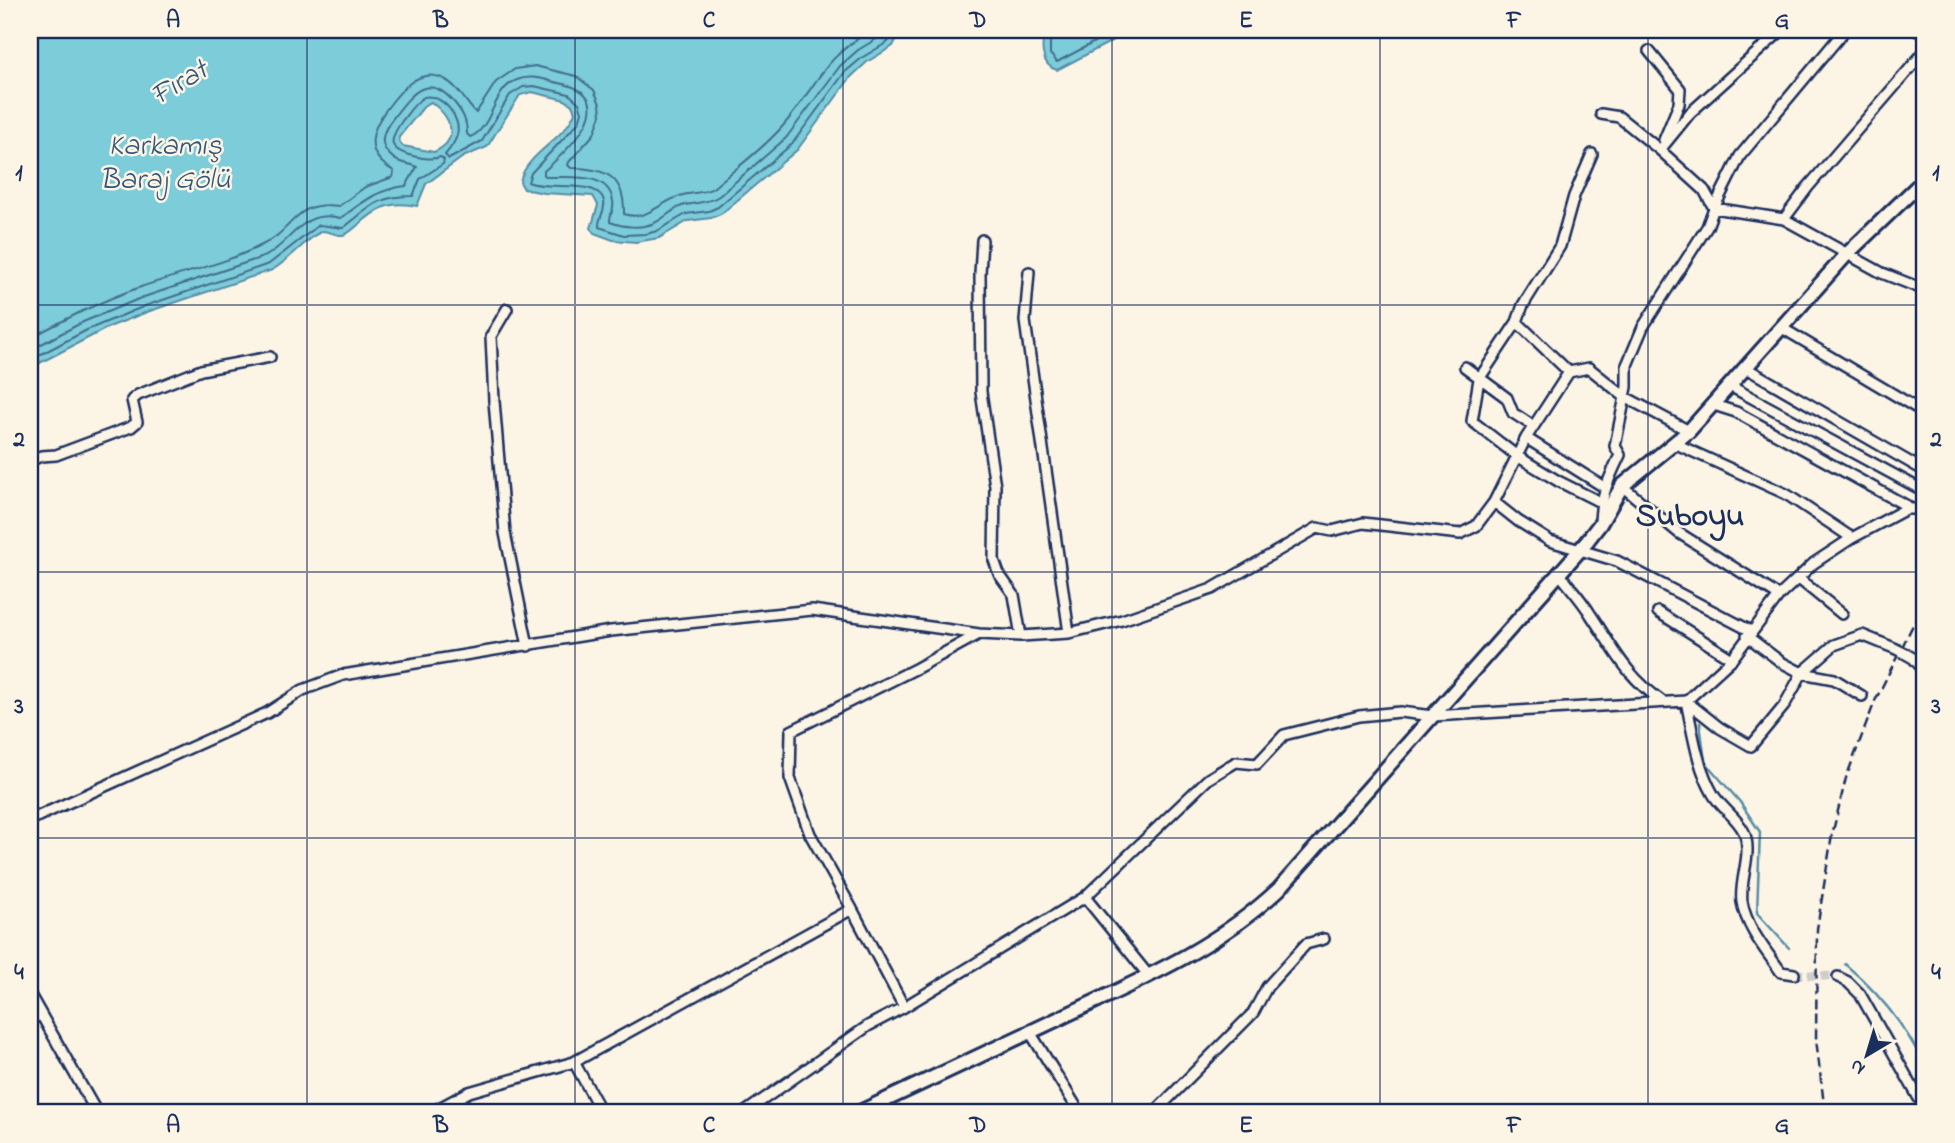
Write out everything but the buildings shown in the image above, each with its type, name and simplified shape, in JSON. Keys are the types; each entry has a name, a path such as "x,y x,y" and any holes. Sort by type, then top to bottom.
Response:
{"street":[{"path":"1660,150 1690,113 1782,30"},
{"path":"1600,524 1600,502 1604,487 1620,455 1615,446 1625,397 1627,365 1635,343 1707,227 1740,156 1845,30"},
{"path":"1916,30 1925,34"},
{"path":"1649,51 1680,89 1679,104 1660,150"},
{"path":"1784,219 1808,187 1925,51"},
{"path":"1601,114 1619,117 1660,150 1704,190 1714,208"},
{"path":"1592,154 1574,196 1560,246 1523,305 1517,322 1479,379 1472,421 1517,456 1600,502"},
{"path":"858,1113 1149,976 1212,943 1272,896 1580,550 1600,524 1622,486 1689,431 1847,254 1925,179"},
{"path":"1714,208 1784,219 1882,273 1925,290"},
{"path":"982,240 981,392 995,486 994,560 999,574 1014,595 1021,636"},
{"path":"1029,272 1025,321 1069,633"},
{"path":"507,309 491,336 494,401 505,533 528,646"},
{"path":"1517,322 1569,372"},
{"path":"1782,328 1925,413"},
{"path":"30,461 41,456 56,455 131,427 137,422 132,400 138,395 201,370 270,357"},
{"path":"1465,368 1507,398 1513,413 1533,426"},
{"path":"30,820 267,713 303,690 343,675 611,631 812,610 979,634 1021,636 1069,633 1122,620 1212,589 1317,528 1332,531 1363,523 1460,534 1476,526 1494,502 1526,438 1569,372 1589,368 1625,397 1689,431"},
{"path":"1746,368 1925,471"},
{"path":"744,1113 867,1026 904,1007 1084,897 1208,779 1236,761 1257,764 1284,735 1359,716 1400,712 1433,716 1686,701 1732,659 1779,596 1814,563 1852,538 1906,509 1925,508 1924,491 1730,386"},
{"path":"1714,405 1736,412 1907,506 1906,509"},
{"path":"1526,438 1604,487"},
{"path":"1676,444 1786,495 1852,538"},
{"path":"1622,486 1679,533 1779,596"},
{"path":"1494,502 1550,541 1617,561 1749,634 1781,662 1802,673 1834,679 1862,696"},
{"path":"1558,572 1590,612 1620,663 1645,689 1663,702"},
{"path":"1799,579 1842,614"},
{"path":"1658,612 1732,659"},
{"path":"904,1007 810,834 790,778 791,731 979,634"},
{"path":"1686,701 1720,728 1751,746 1784,706 1802,673 1834,645 1862,635 1913,658 1925,671"},
{"path":"1686,701 1701,772 1715,797 1744,832 1748,847 1742,901 1747,915 1766,951 1781,972 1794,974"},
{"path":"1084,897 1149,976"},
{"path":"430,1113 468,1092 574,1062 852,909"},
{"path":"1154,1113 1253,1013 1267,987 1306,944 1324,939"},
{"path":"1838,976 1860,994 1925,1108"},
{"path":"30,995 97,1113"},
{"path":"30,1019 40,1015"},
{"path":"1030,1032 1080,1113"},
{"path":"574,1062 602,1113"}],"water":[{"name":"Karkamış Baraj Gölü","path":"30,30 901,30 893,46 867,62 851,77 797,150 721,214 711,218 688,221 659,238 636,242 613,240 594,233 591,228 598,205 593,196 524,189 520,182 523,172 563,131 575,112 572,105 565,100 532,92 520,95 487,147 463,157 426,184 417,206 399,204 384,207 345,234 322,231 272,270 109,327 30,368","holes":["431,102 450,127 448,141 443,147 434,152 403,146 399,137 425,105"]},
{"path":"1044,30 1133,30 1057,70 1044,59"}],"waterway":[{"path":"1700,723 1705,762 1740,802 1760,832 1757,913 1789,948"},
{"path":"1845,964 1890,1010 1925,1066"}],"tunnel":[{"path":"1794,974 1838,977"}],"railway":[{"path":"1825,1113 1816,1039 1817,929 1832,835 1846,778 1875,701 1925,601"}],"district":[{"name":"Suboyu","path":"1690,517"}],"water label":[{"name":"Fırat","path":"180,84"}]}
